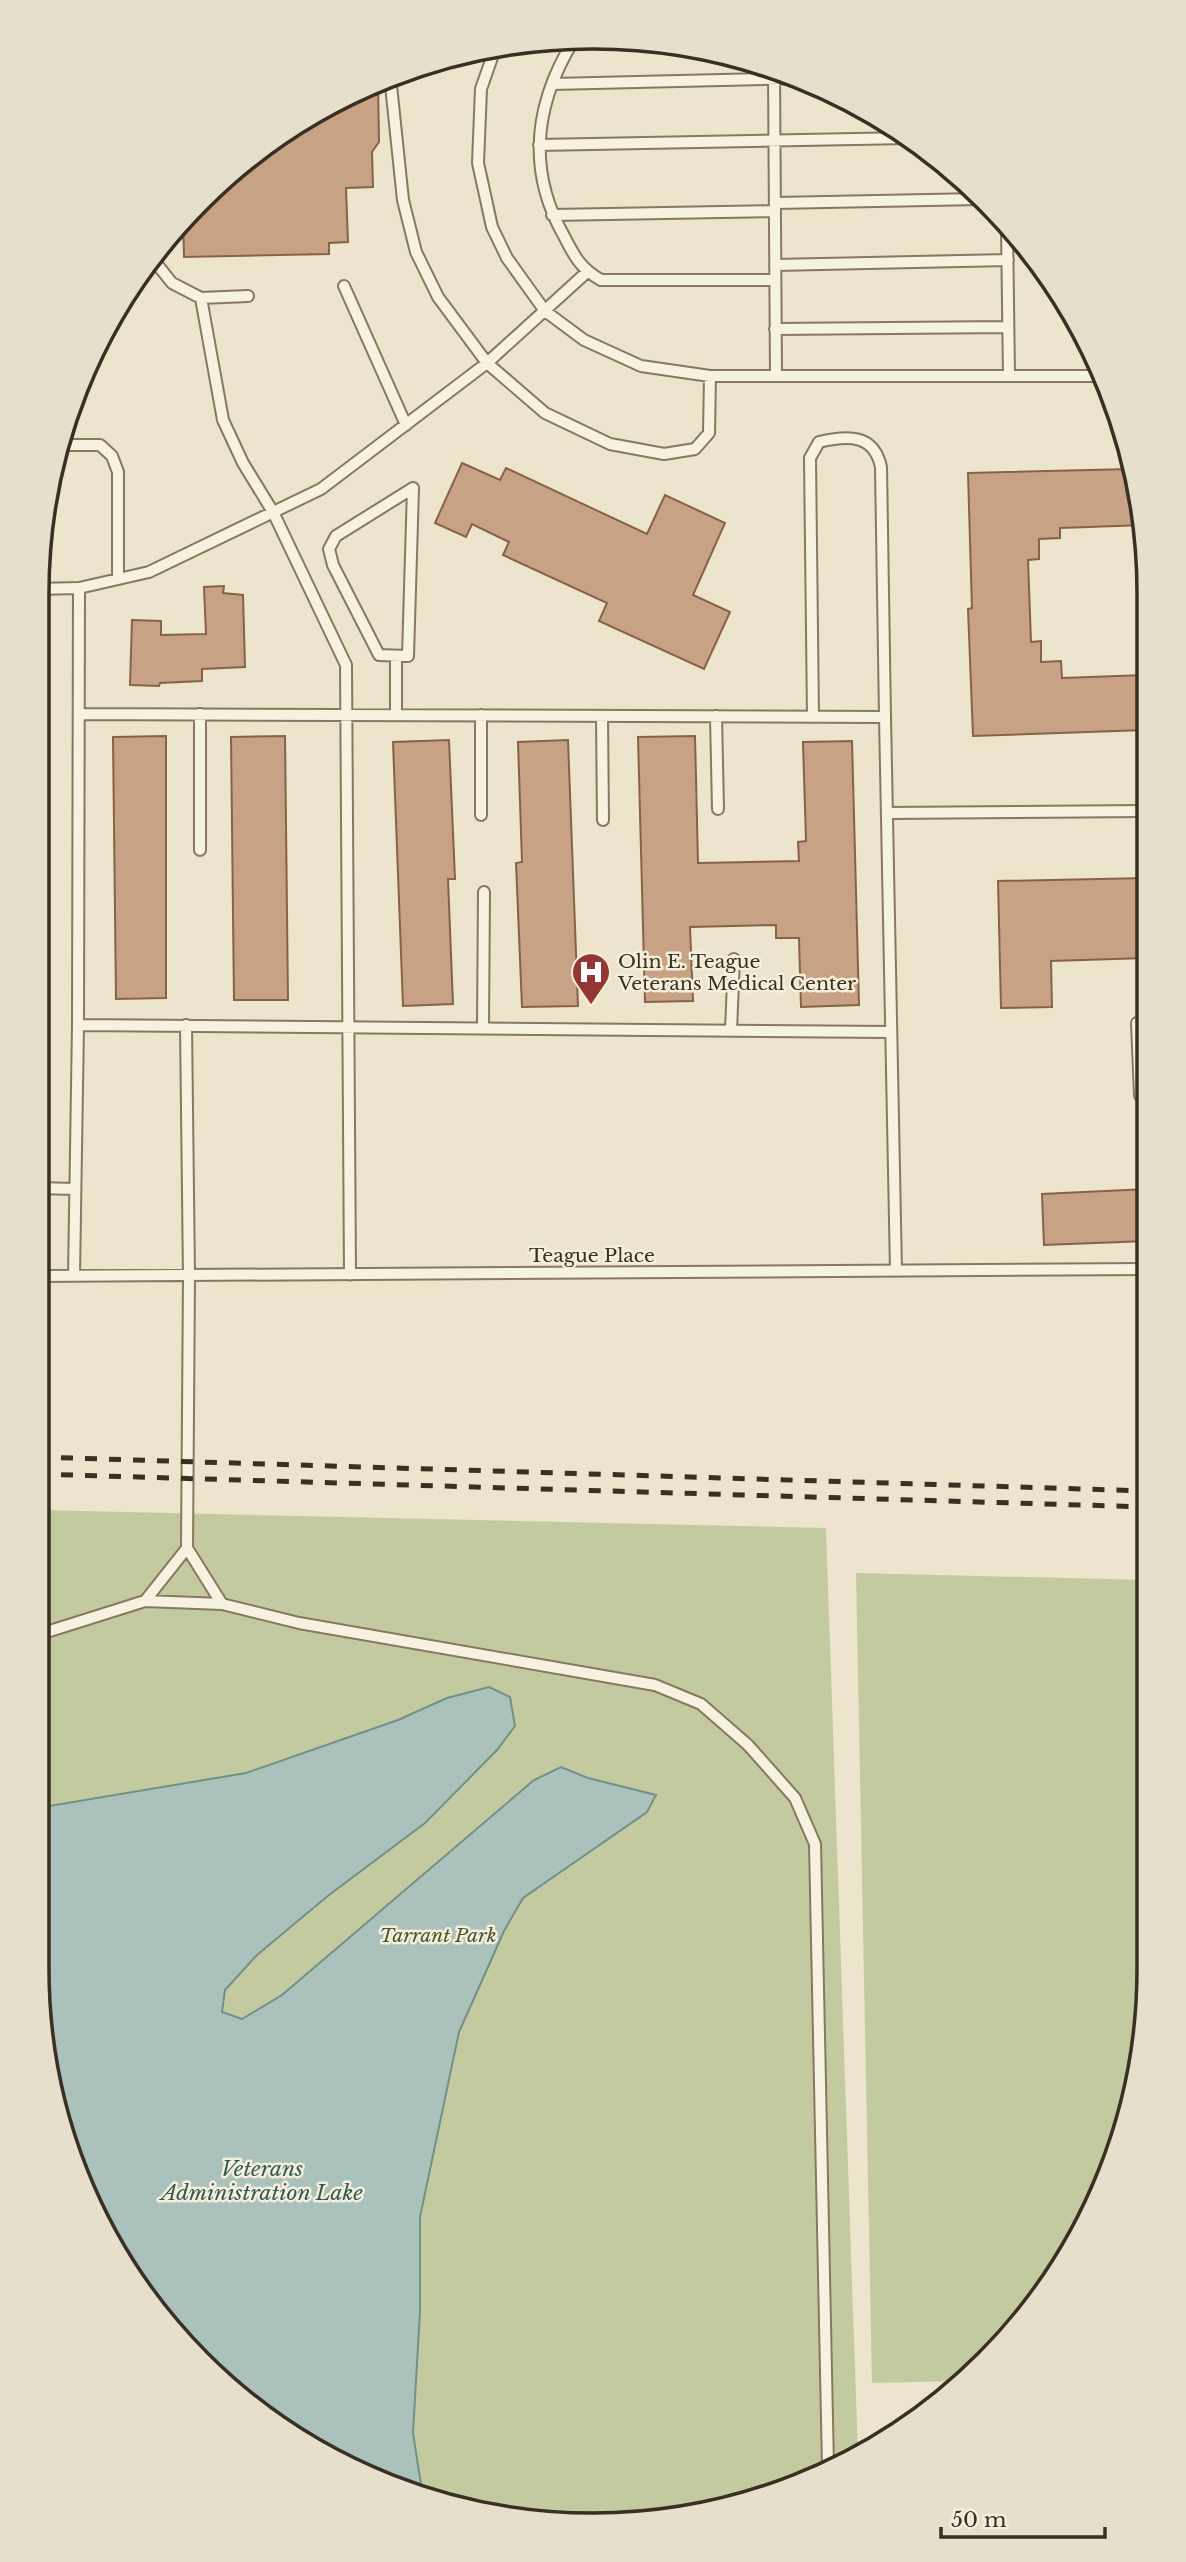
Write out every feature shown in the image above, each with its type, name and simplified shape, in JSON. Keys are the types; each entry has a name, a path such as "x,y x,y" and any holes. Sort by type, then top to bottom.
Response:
{"lane":[{"path":"566,50 542,117 539,145 542,181 552,215 587,272 601,280 775,280"},
{"path":"492,58 481,89 478,163 492,227 507,258 545,311 584,340 641,366 710,376 1092,376"},
{"path":"552,84 757,75"},
{"path":"774,80 776,376"},
{"path":"391,88 403,200 416,252 438,297 487,363 545,413 610,444 664,454 695,449 709,433 710,376"},
{"path":"539,145 891,138"},
{"path":"552,215 969,199"},
{"path":"1007,241 1009,376"},
{"path":"775,265 1008,260"},
{"path":"158,266 172,283 201,298 248,296"},
{"path":"49,589 79,588 149,572 321,489 487,363 587,272"},
{"path":"344,286 406,425"},
{"path":"201,298 223,419 243,463 273,512 346,665 350,1275"},
{"path":"775,330 1009,327"},
{"path":"813,717 810,458 819,442 834,439 865,441 874,447 881,467 896,1271"},
{"path":"70,445 100,445 112,456 118,472 118,579"},
{"path":"413,488 408,656 396,656 379,655 333,565 329,549 336,536 413,488"},
{"path":"74,1276 78,1025 79,588"},
{"path":"396,656 396,715"},
{"path":"79,714 885,717"},
{"path":"200,714 200,850"},
{"path":"481,715 481,814"},
{"path":"602,716 603,820"},
{"path":"716,716 718,809"},
{"path":"887,813 1137,811"},
{"path":"483,1028 484,892"},
{"path":"731,1030 734,959"},
{"path":"78,1025 891,1032"},
{"path":"186,1025 189,1276 187,1548 222,1604"},
{"path":"49,1188 75,1189"},
{"name":"Teague Place","path":"49,1276 1137,1269"},
{"path":"145,1601 187,1548"},
{"path":"49,1631 145,1601 222,1604 299,1623 655,1685 701,1704 748,1745 795,1798 815,1844 828,2460"}],"green space":[{"name":"Tarrant Park","path":"49,1510 826,1528 858,2444 801,2472 734,2494 664,2508 593,2513 557,2512 487,2503 418,2484 352,2457 262,2401 208,2354 184,2328 161,2300 122,2241 90,2177 78,2144 59,2075 50,2005"},
{"path":"856,1573 1137,1580 1136,2005 1127,2075 1108,2144 1096,2177 1064,2241 1025,2300 978,2354 948,2381 872,2383"}],"water":[{"name":"Veterans Administration Lake","path":"489,1687 510,1697 515,1726 497,1750 425,1823 329,1895 257,1955 225,1990 222,2012 242,2019 282,1995 534,1780 561,1767 588,1778 656,1795 647,1812 523,1898 504,1931 459,2032 420,2217 420,2311 413,2433 421,2485 385,2472 321,2440 262,2401 234,2378 208,2354 161,2300 105,2210 78,2144 59,2075 54,2040 49,1969 49,1806 246,1773 398,1720 447,1698"}],"building":[{"path":"378,93 379,142 372,152 373,187 346,188 348,242 329,243 329,254 184,257 183,235 234,184 262,161 321,122"},
{"path":"462,463 500,480 506,468 647,534 665,495 725,523 693,595 730,612 704,669 599,621 607,603 503,555 509,542 472,524 466,537 435,523"},
{"path":"1122,469 1132,525 1060,528 1060,538 1039,539 1039,559 1028,560 1031,642 1041,641 1041,662 1061,661 1062,678 1137,675 1137,730 973,736 968,609 972,608 968,473"},
{"path":"224,586 223,593 243,595 245,667 202,669 202,681 160,683 159,686 130,685 132,620 161,621 161,635 206,634 204,587"},
{"path":"166,736 166,998 116,999 113,737"},
{"path":"285,736 288,1000 234,1000 231,737"},
{"path":"695,736 698,863 799,861 798,842 806,841 803,742 852,741 859,1005 801,1007 799,938 776,938 776,925 690,927 693,1001 645,1002 638,737"},
{"path":"449,740 455,879 448,879 453,1004 403,1006 393,742"},
{"path":"568,740 578,1006 522,1007 516,863 522,862 518,742"},
{"path":"1137,878 1137,958 1051,961 1052,1007 1001,1008 998,881"},
{"path":"1137,1189 1137,1241 1044,1245 1042,1194"}],"railway":[{"path":"49,1457 1137,1491"},
{"path":"49,1474 1137,1507"}],"place":[{"name":"Olin E. Teague Veterans Medical Center","path":"591,1006"}]}
